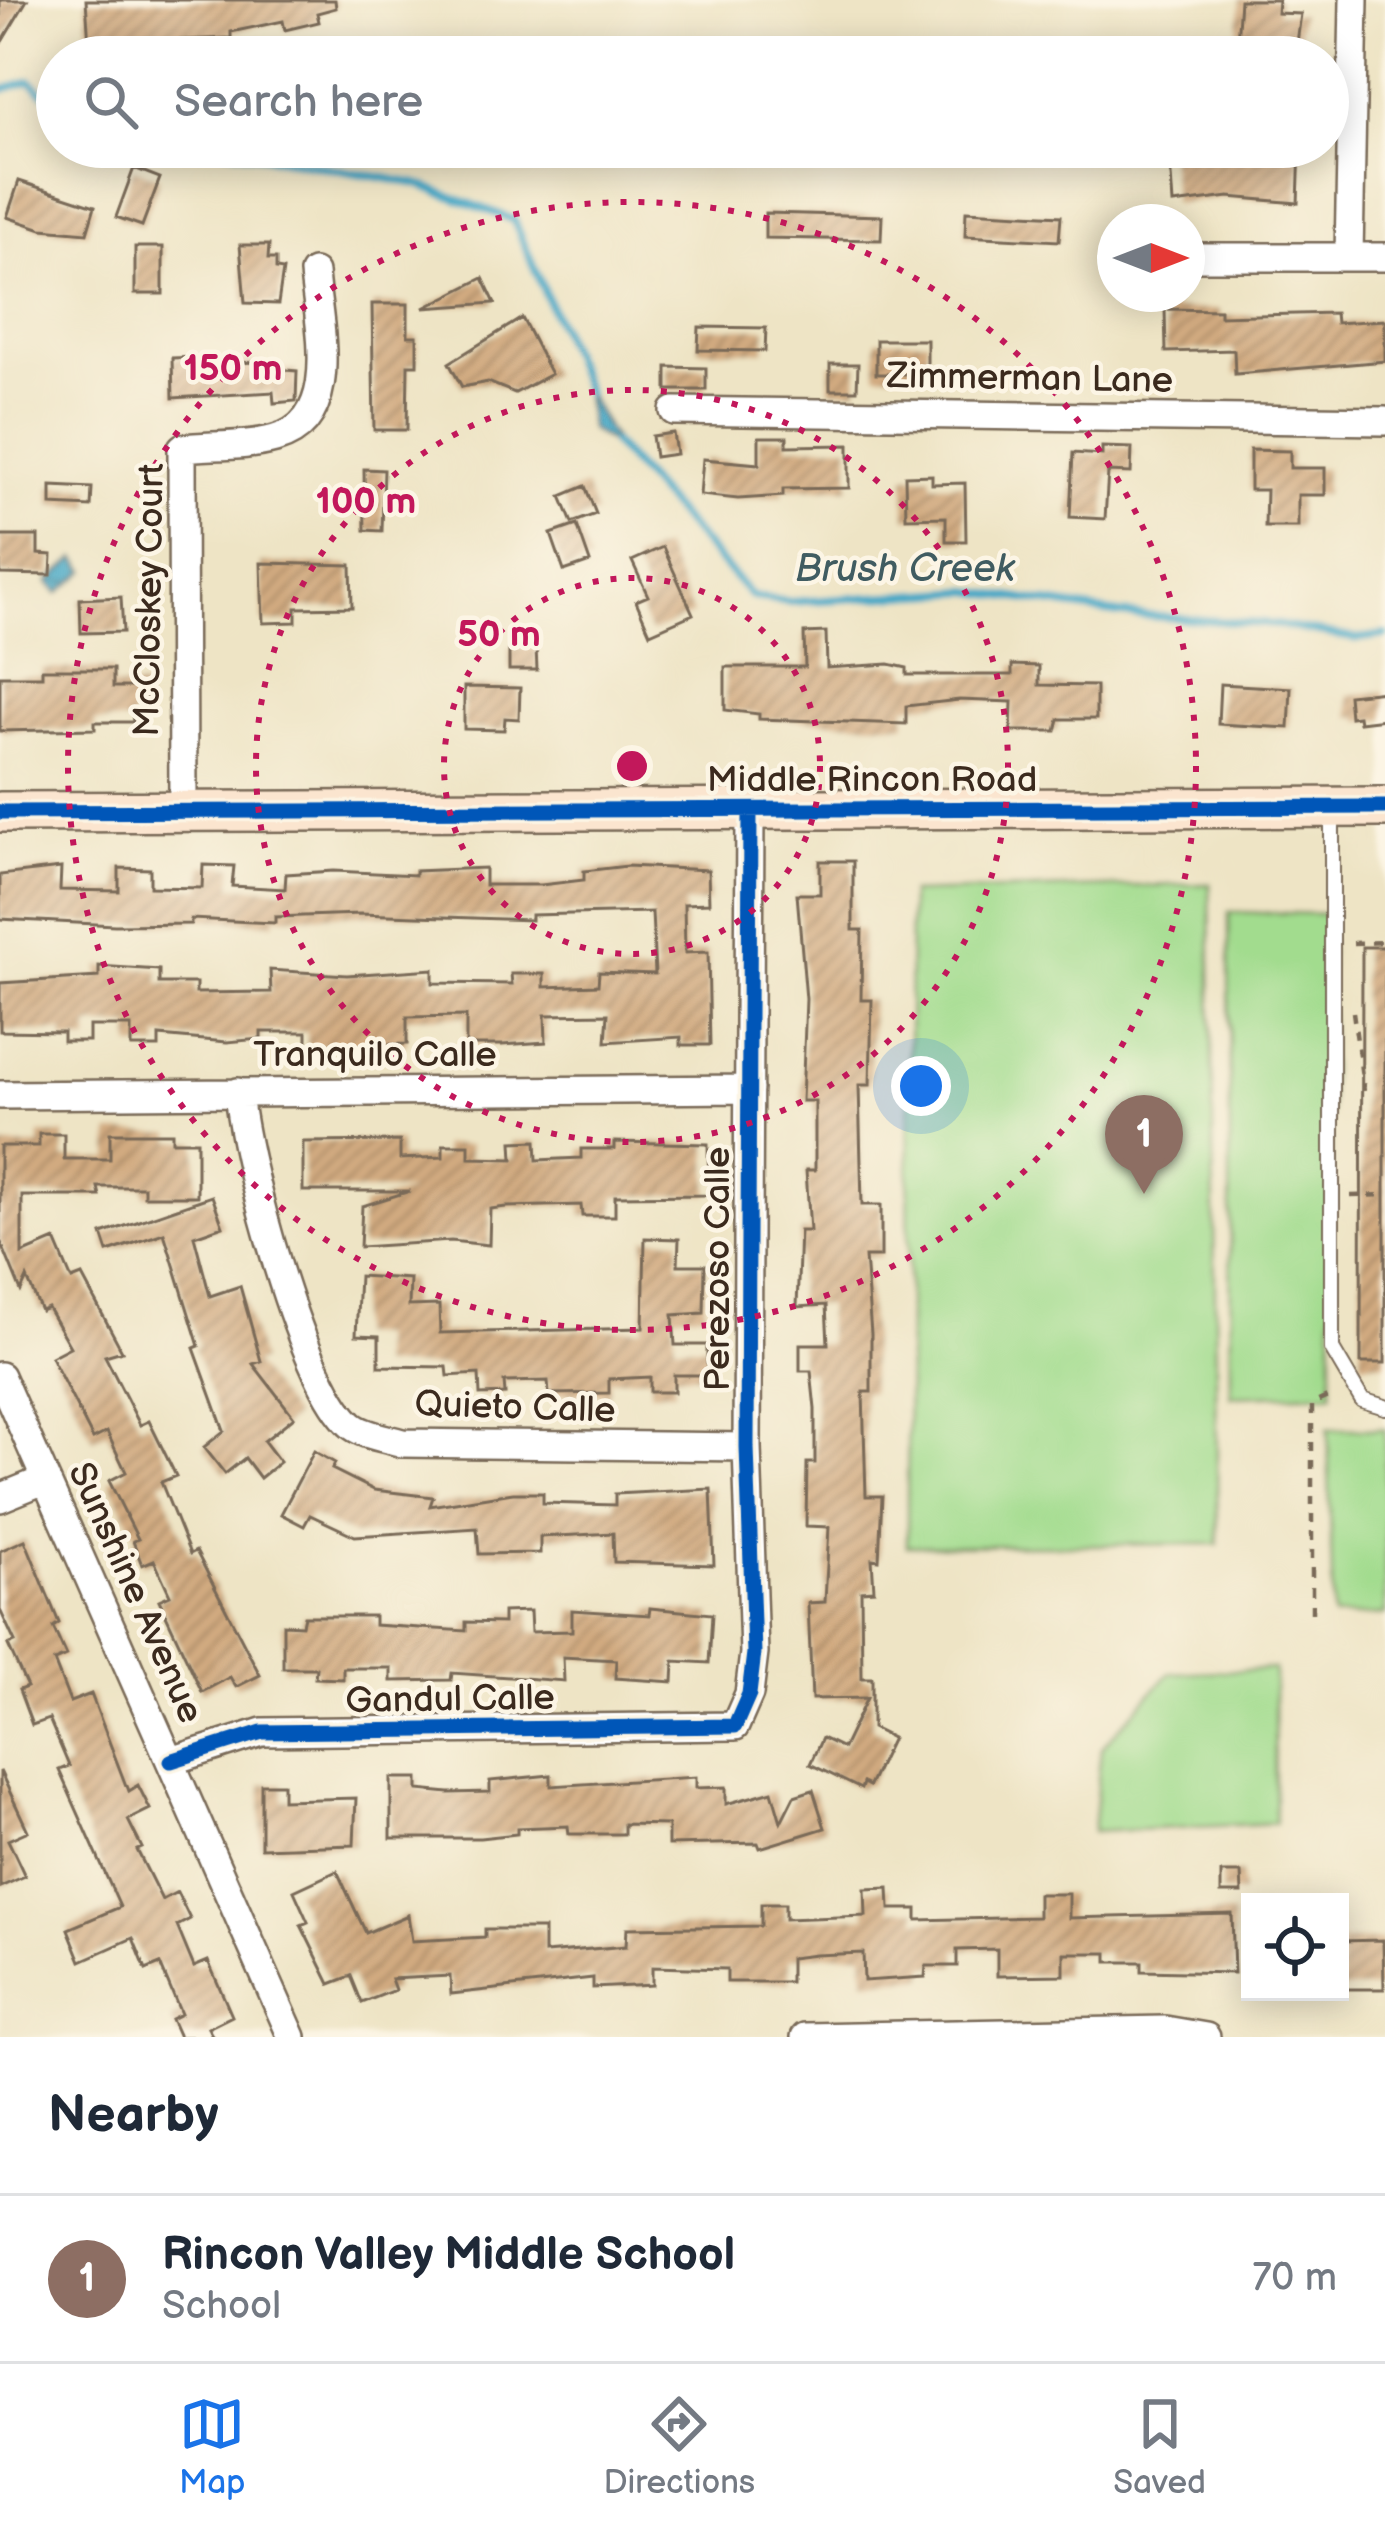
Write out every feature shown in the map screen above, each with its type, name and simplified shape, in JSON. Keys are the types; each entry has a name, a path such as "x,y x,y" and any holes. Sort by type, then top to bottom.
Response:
{"street":[{"path":"1349,255 1354,0"},
{"path":"1205,257 1385,257"},
{"name":"McCloskey Court","path":"183,813 182,448 278,439 317,405 322,377 314,273"},
{"name":"Zimmerman Lane","path":"674,412 1385,421"},
{"name":"Middle Rincon Road","path":"0,812 1385,807"},
{"name":"Perezoso Calle","path":"735,1726 748,1694 754,1653 747,1447 750,810"},
{"name":"Tranquilo Calle","path":"0,1095 749,1089"},
{"name":"Quieto Calle","path":"238,1092 242,1141 281,1276 329,1396 352,1427 402,1443 747,1447"},
{"name":"Sunshine Avenue","path":"0,1376 292,2037"},
{"path":"0,1498 44,1480"},
{"name":"Gandul Calle","path":"171,1761 262,1732 735,1726"},
{"path":"805,2037 1166,2030 1206,2037"}],"lane":[{"path":"1332,808 1332,1349 1362,1400 1385,1407"}],"path":[{"path":"1333,980 1349,980 1364,1091"},
{"path":"1334,1196 1385,1196"},
{"path":"1312,1613 1312,1403 1348,1383"}],"green space":[{"path":"1210,884 1218,1544 907,1546 910,893"},
{"path":"1229,912 1329,914 1332,1393 1231,1396"},
{"path":"1328,1429 1385,1429 1385,1615 1333,1617"},
{"path":"1274,1669 1275,1823 1093,1832 1101,1748 1170,1673"}],"water":[{"path":"584,387 617,447 590,429"},
{"path":"76,558 86,571 58,593 49,582"}],"building":[{"path":"0,0 27,0 0,45"},
{"path":"86,0 335,0 336,8 317,13 319,22 285,30 283,21 231,32 231,36 88,36"},
{"path":"1240,0 1278,0 1277,13 1301,14 1298,36 1237,36"},
{"path":"134,168 160,178 142,226 116,217"},
{"path":"1170,168 1299,168 1298,203 1229,197 1173,204"},
{"path":"19,181 95,206 87,233 42,229 7,217"},
{"path":"966,211 1061,216 1059,241 965,236"},
{"path":"765,213 882,216 881,240 765,238"},
{"path":"240,245 269,245 268,259 276,259 276,269 283,270 278,304 245,303"},
{"path":"135,247 163,247 163,294 135,294"},
{"path":"483,278 495,303 424,308"},
{"path":"372,304 408,304 408,336 417,336 417,365 408,365 407,430 374,430"},
{"path":"1220,310 1220,316 1335,313 1336,323 1385,320 1385,361 1235,374 1234,350 1166,352 1165,312"},
{"path":"522,318 551,374 515,393 488,382 462,387 449,363"},
{"path":"699,327 766,328 765,351 698,350"},
{"path":"876,340 927,340 927,374 876,374"},
{"path":"198,357 198,364 261,362 261,368 297,371 296,401 274,403 273,392 173,398 172,358"},
{"path":"830,364 858,364 857,390 830,390"},
{"path":"667,367 706,368 706,390 667,390"},
{"path":"673,433 676,454 655,457 652,436"},
{"path":"759,437 787,437 787,446 849,445 849,488 783,489 783,496 738,499 700,495 703,459 759,464"},
{"path":"1102,447 1132,448 1131,473 1108,472 1105,519 1070,517 1073,453 1102,455"},
{"path":"1250,450 1290,451 1290,468 1325,468 1325,495 1298,495 1298,527 1265,527 1266,490 1250,490"},
{"path":"364,469 384,470 382,531 365,530"},
{"path":"932,475 932,484 965,483 966,541 946,541 946,517 906,518 905,476"},
{"path":"51,486 92,488 91,507 51,505"},
{"path":"585,486 596,514 572,523 561,496"},
{"path":"577,525 590,562 564,571 551,534"},
{"path":"0,536 38,536 38,554 52,555 51,575 0,574"},
{"path":"663,547 693,614 650,633 636,601 648,596 632,561"},
{"path":"261,563 351,565 352,607 296,608 296,622 263,623"},
{"path":"121,597 123,632 81,633 80,599"},
{"path":"826,632 827,668 889,664 907,668 907,675 1012,675 1012,665 1039,666 1039,685 1096,686 1096,719 1059,719 1056,731 1011,731 1012,702 959,700 906,706 906,724 759,719 759,714 725,710 725,667 805,667 804,633"},
{"path":"536,647 537,670 509,670 509,648"},
{"path":"42,669 113,669 113,687 146,687 146,712 132,712 133,722 95,722 95,729 0,731 0,676 42,676"},
{"path":"1220,684 1291,688 1289,728 1218,724"},
{"path":"464,687 520,688 519,719 505,718 504,730 464,729"},
{"path":"1385,691 1385,719 1359,722 1358,716 1350,717 1348,695"},
{"path":"820,861 853,861 853,930 862,930 861,1000 872,1000 870,1085 859,1085 862,1205 881,1205 881,1257 865,1257 871,1392 863,1392 866,1496 882,1496 879,1560 872,1559 874,1590 861,1591 862,1678 872,1678 872,1728 892,1738 869,1786 863,1783 861,1789 810,1764 822,1738 843,1748 867,1698 812,1699 808,1603 825,1602 829,1527 806,1526 807,1463 815,1463 815,1409 811,1371 800,1371 800,1344 828,1344 826,1305 797,1307 800,1231 810,1231 806,1170 815,1170 815,1101 802,1101 806,999 797,894 820,894"},
{"path":"203,865 234,866 232,886 285,889 286,874 334,871 415,875 415,871 485,868 485,885 541,885 584,880 584,871 627,866 708,870 709,903 684,904 685,953 708,952 710,1045 681,1045 681,1037 606,1042 608,1014 545,1015 546,1042 502,1045 466,1045 466,1016 407,1017 407,1044 307,1046 307,1032 261,1032 261,1039 227,1042 159,1036 159,1047 131,1047 131,1026 89,1026 89,1041 63,1041 63,1032 0,1031 0,983 99,977 99,966 159,970 159,983 196,983 196,993 271,992 270,970 347,975 433,969 433,983 512,984 511,974 544,974 544,987 598,985 599,972 655,974 652,912 531,915 531,920 360,914 275,917 275,923 191,919 191,924 115,925 0,919 0,875 61,868 60,890 119,891 119,868 150,869 150,887 202,888"},
{"path":"1362,947 1385,947 1385,1363 1361,1363"},
{"path":"110,1133 172,1133 172,1141 197,1141 197,1196 144,1196 144,1187 98,1187 100,1196 22,1196 22,1254 55,1240 72,1280 82,1276 122,1351 105,1356 140,1425 149,1421 176,1476 161,1482 190,1554 196,1551 260,1675 236,1687 230,1677 202,1692 159,1600 170,1595 154,1560 142,1565 133,1541 138,1539 109,1481 126,1472 107,1432 93,1439 51,1357 70,1347 48,1308 41,1311 27,1278 21,1291 0,1240 0,1146 39,1146 39,1134 64,1134 64,1159 110,1159"},
{"path":"400,1141 400,1159 443,1157 443,1145 469,1145 469,1158 513,1159 512,1142 536,1141 537,1160 581,1158 581,1149 614,1149 614,1142 708,1144 709,1195 615,1196 615,1216 582,1216 581,1205 490,1209 489,1245 451,1241 360,1247 362,1206 410,1191 303,1191 303,1142"},
{"path":"212,1196 223,1226 194,1236 210,1296 240,1286 261,1361 253,1364 294,1417 264,1441 280,1462 260,1478 245,1458 225,1474 204,1447 224,1431 194,1348 199,1346 164,1233 108,1252 102,1234"},
{"path":"645,1238 679,1239 678,1265 705,1265 704,1313 673,1315 675,1345 707,1345 707,1375 674,1375 674,1392 650,1392 650,1377 609,1379 609,1393 549,1394 548,1381 504,1382 505,1394 480,1395 479,1374 448,1376 447,1367 379,1366 379,1336 356,1335 359,1276 410,1279 409,1306 439,1305 440,1333 643,1328"},
{"path":"314,1451 335,1463 332,1469 374,1490 433,1497 430,1506 513,1493 543,1493 543,1503 615,1505 615,1494 711,1489 714,1565 614,1562 613,1533 540,1537 540,1553 479,1554 477,1528 355,1536 310,1515 304,1526 281,1514"},
{"path":"25,1540 59,1623 53,1627 66,1656 54,1661 70,1702 91,1694 128,1791 138,1785 150,1809 128,1820 142,1848 137,1850 162,1900 177,1892 190,1919 177,1926 194,1967 208,1961 232,2016 208,2028 213,2037 179,2037 171,2019 181,2014 160,1964 146,1970 133,1938 81,1961 68,1929 120,1907 59,1770 69,1766 49,1719 32,1725 19,1690 27,1687 8,1645 15,1642 0,1610 0,1551"},
{"path":"650,1608 712,1614 709,1663 674,1661 673,1682 615,1678 616,1660 563,1657 564,1681 452,1673 451,1680 391,1681 391,1668 343,1668 343,1679 315,1678 316,1668 283,1668 283,1624 302,1625 304,1616 374,1616 374,1625 466,1631 466,1622 503,1623 503,1612 530,1611 531,1632 572,1631 572,1610 649,1615"},
{"path":"0,1771 28,1831 8,1840 25,1876 0,1887"},
{"path":"551,1775 551,1786 696,1777 696,1788 726,1787 726,1804 772,1791 781,1822 794,1796 813,1790 825,1828 760,1848 758,1843 668,1845 668,1825 624,1824 624,1834 569,1834 568,1826 517,1828 517,1834 480,1838 391,1838 391,1778 418,1778 418,1790 449,1793 490,1792 490,1781"},
{"path":"261,1784 283,1784 283,1800 356,1798 354,1845 261,1848"},
{"path":"337,1871 366,1933 408,1915 412,1941 485,1937 485,1929 544,1929 544,1953 626,1946 627,1928 761,1926 761,1904 785,1904 785,1919 866,1916 865,1889 889,1888 890,1909 917,1909 917,1920 1038,1917 1038,1894 1069,1894 1069,1918 1232,1914 1234,1973 1142,1971 1142,1962 1107,1962 1107,1953 1064,1953 1064,1975 997,1976 997,1949 957,1950 957,1966 926,1966 925,1977 864,1981 863,1953 790,1958 790,1982 727,1982 727,1969 652,1967 652,1985 593,1988 593,1978 451,1994 450,1976 391,1979 395,1990 362,2003 351,1976 330,1984 301,1925 308,1922 294,1891"},
{"path":"1221,1873 1241,1873 1242,1893 1221,1893"},
{"path":"1383,1940 1384,1989 1349,1989 1349,1941"}],"waterway":[{"name":"Brush Creek","path":"0,90 30,81 36,86"},
{"name":"Brush Creek","path":"330,168 418,184 514,220 587,393"},
{"name":"Brush Creek","path":"613,443 752,597 791,602 970,591 1119,614 1277,625 1357,639 1385,635"}],"cycle path":[{"path":"0,812 1385,807"},
{"path":"171,1761 262,1732 735,1726 749,1694 754,1653 747,1447 750,810"}],"place":[{"name":"Rincon Valley Middle School","path":"1144,1194"}]}
